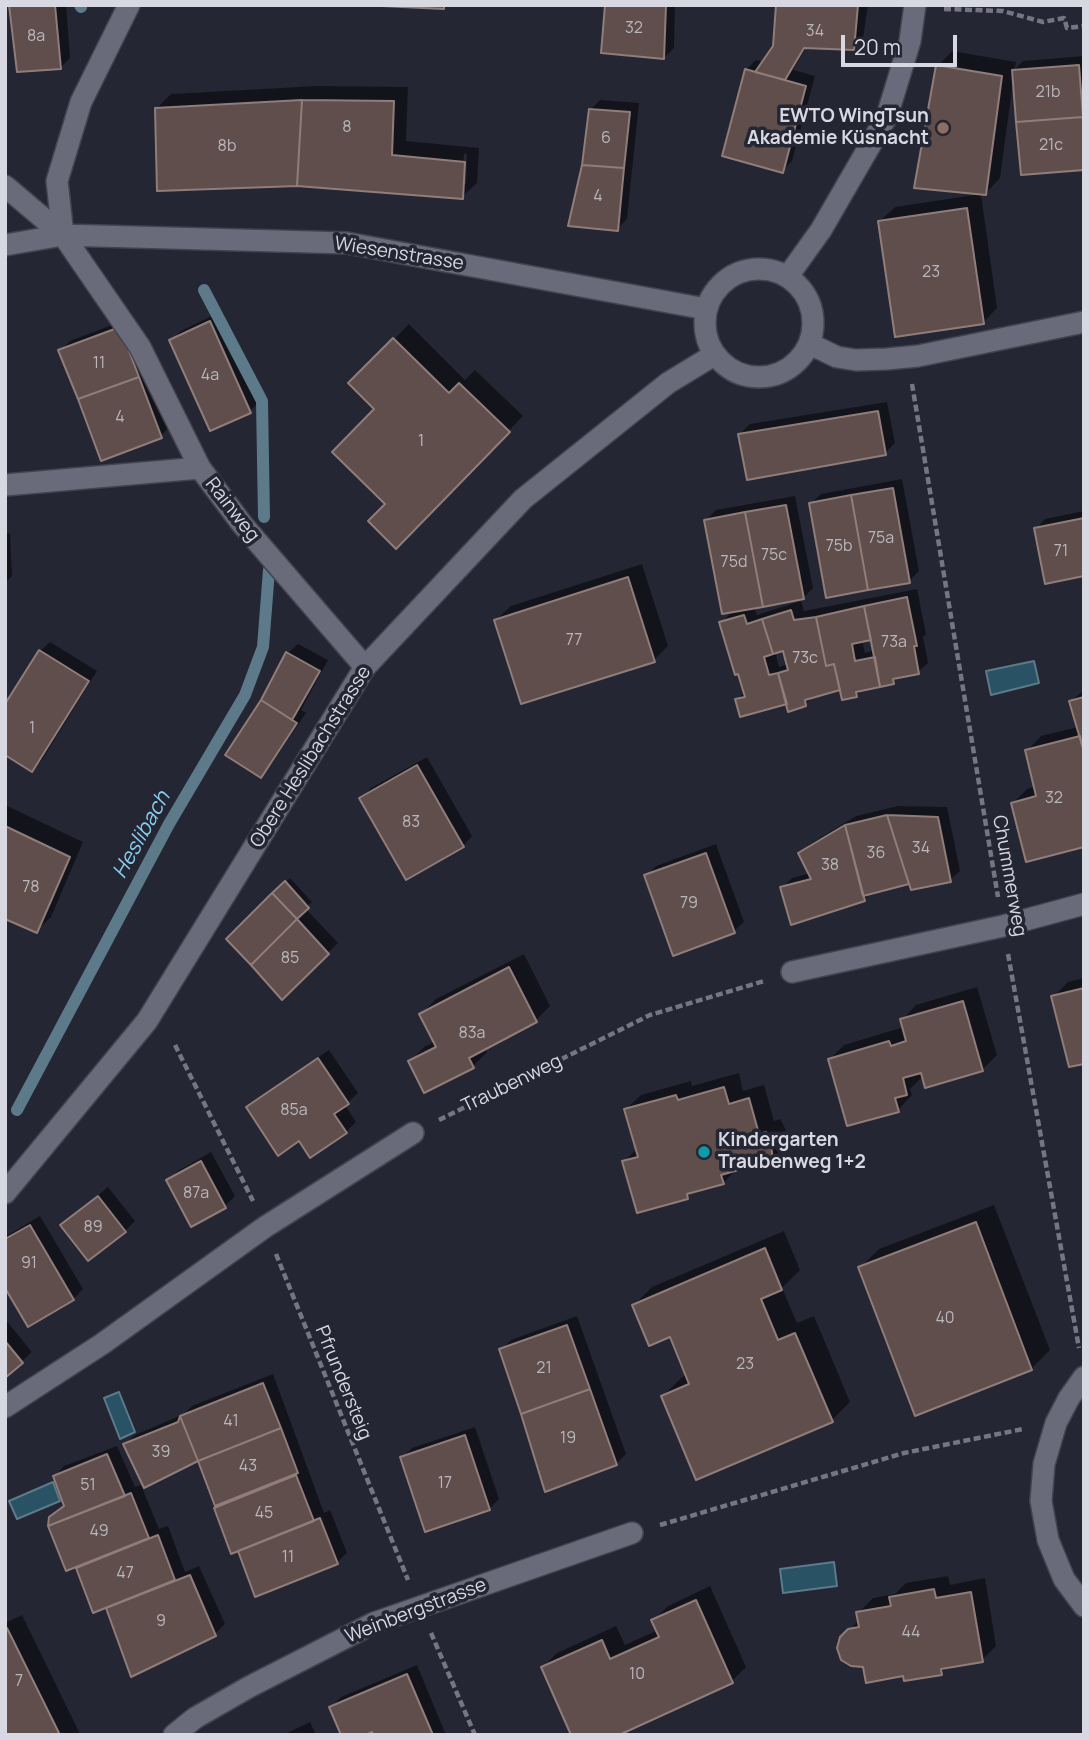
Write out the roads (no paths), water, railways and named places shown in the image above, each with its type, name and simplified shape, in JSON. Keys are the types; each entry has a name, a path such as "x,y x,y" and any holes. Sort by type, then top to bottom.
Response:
{"street":[{"path":"63,234 57,181 81,102 129,5"},
{"path":"788,276 821,229 887,116 910,41 915,6"},
{"path":"5,186 63,234 140,347 200,468"},
{"name":"Wiesenstrasse","path":"5,245 63,234 347,243 706,309"},
{"path":"748,269 769,269 788,276 802,289 811,306 814,325 810,344 800,361 784,372 765,378 746,377 728,369 714,355 707,341 704,325 706,309 715,290 730,277 748,269"},
{"path":"810,344 837,357 856,360 887,359 918,356 1084,322"},
{"name":"Obere Heslibachstrasse","path":"5,1193 12,1170 147,1021 365,667 523,499 668,383 714,355"},
{"name":"Rainweg","path":"5,485 200,468 242,524 365,667"},
{"path":"792,972 1003,926 1084,904"},
{"path":"5,1407 102,1344 265,1227 413,1133"},
{"path":"1084,1377 1056,1423 1044,1464 1041,1501 1048,1540 1064,1579 1084,1606"},
{"name":"Weinbergstrasse","path":"174,1735 195,1718 249,1687 374,1623 632,1533"}],"water":[{"path":"1034,661 1039,683 991,695 986,671"},
{"path":"119,1392 135,1432 120,1439 104,1398"},
{"path":"53,1482 60,1501 17,1519 9,1501"},
{"path":"834,1562 837,1586 783,1593 780,1569"}],"waterway":[{"name":"Heslibach","path":"204,290 262,401 264,517"},
{"name":"Heslibach","path":"17,1110 169,824 245,695 263,647 269,570"}],"place":[{"name":"EWTO WingTsun Akademie Küsnacht","path":"943,128"},
{"name":"Kindergarten Traubenweg 1+2","path":"704,1152"}]}
